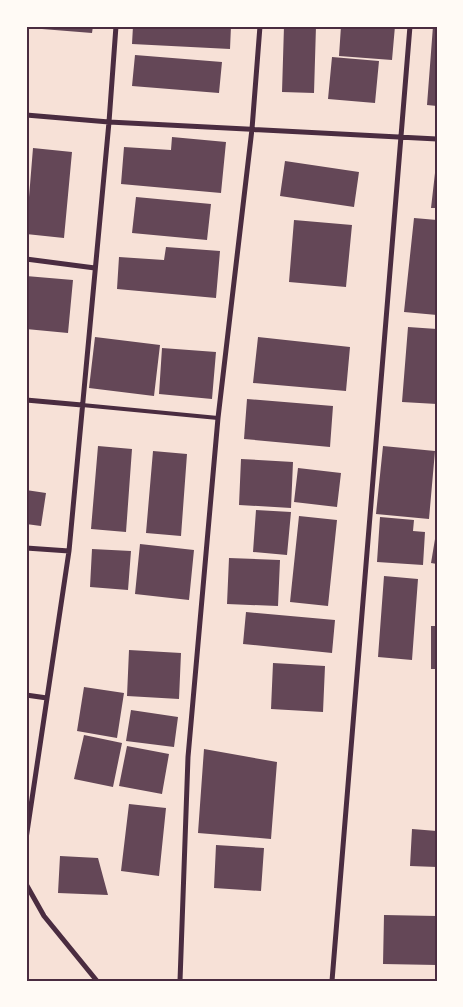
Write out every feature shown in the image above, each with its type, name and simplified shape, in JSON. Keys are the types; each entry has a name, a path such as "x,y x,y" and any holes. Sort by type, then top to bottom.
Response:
{"street":[{"path":"26,839 69,551 96,268 116,26"},
{"path":"180,981 188,758 218,418 252,129 260,26"},
{"path":"332,981 410,26"},
{"path":"26,114 109,122 437,140"},
{"path":"26,259 96,268"},
{"path":"26,400 82,406"},
{"path":"26,548 69,551"},
{"path":"26,695 47,698"},
{"path":"26,884 44,916 97,981"}],"lane":[{"path":"82,406 218,418"}],"building":[{"path":"43,26 93,26 92,33 42,29"},
{"path":"133,26 231,26 230,49 132,44"},
{"path":"284,26 316,26 314,93 282,92"},
{"path":"341,26 395,26 392,60 339,56"},
{"path":"433,26 437,26 437,106 427,105"},
{"path":"135,55 222,62 219,93 132,86"},
{"path":"332,57 379,61 375,103 328,99"},
{"path":"172,137 226,142 221,193 121,184 124,147 171,150"},
{"path":"33,148 72,152 64,238 26,234"},
{"path":"285,161 359,172 354,207 280,196"},
{"path":"435,173 437,173 437,208 431,208"},
{"path":"136,197 211,204 207,240 132,233"},
{"path":"414,218 437,220 437,315 404,312"},
{"path":"294,220 352,225 346,287 289,282"},
{"path":"166,247 220,251 216,298 117,289 119,257 164,260"},
{"path":"26,276 73,280 68,333 26,329"},
{"path":"408,327 437,329 437,404 402,402"},
{"path":"95,337 160,345 154,396 89,388"},
{"path":"258,337 350,347 346,391 253,383"},
{"path":"162,348 216,352 212,399 159,394"},
{"path":"247,399 333,406 330,447 244,439"},
{"path":"98,446 132,449 126,532 91,529"},
{"path":"383,446 435,451 429,519 376,514"},
{"path":"153,451 187,454 181,536 146,533"},
{"path":"241,459 293,462 291,508 239,505"},
{"path":"298,468 341,473 337,507 294,502"},
{"path":"26,490 46,493 41,526 26,524"},
{"path":"256,510 291,512 287,555 253,552"},
{"path":"299,516 337,520 328,606 290,602"},
{"path":"380,517 414,520 413,531 425,532 423,565 377,562"},
{"path":"437,534 437,564 431,563"},
{"path":"140,544 194,550 189,600 135,594"},
{"path":"92,549 131,551 128,590 90,587"},
{"path":"229,558 280,560 278,606 227,604"},
{"path":"384,576 418,579 412,660 378,657"},
{"path":"246,612 335,620 332,653 243,644"},
{"path":"431,626 437,626 437,669 431,669"},
{"path":"129,650 181,653 179,699 127,696"},
{"path":"273,663 325,666 323,712 271,709"},
{"path":"84,687 124,693 117,738 77,731"},
{"path":"131,710 178,717 174,747 126,741"},
{"path":"84,735 122,743 113,787 74,779"},
{"path":"127,746 169,754 162,794 119,786"},
{"path":"204,749 277,762 271,839 198,833"},
{"path":"129,804 166,808 159,876 121,871"},
{"path":"412,829 437,831 437,867 410,866"},
{"path":"216,845 264,848 261,891 214,888"},
{"path":"60,856 98,858 108,895 58,893"},
{"path":"384,915 437,916 437,965 383,964"}]}
